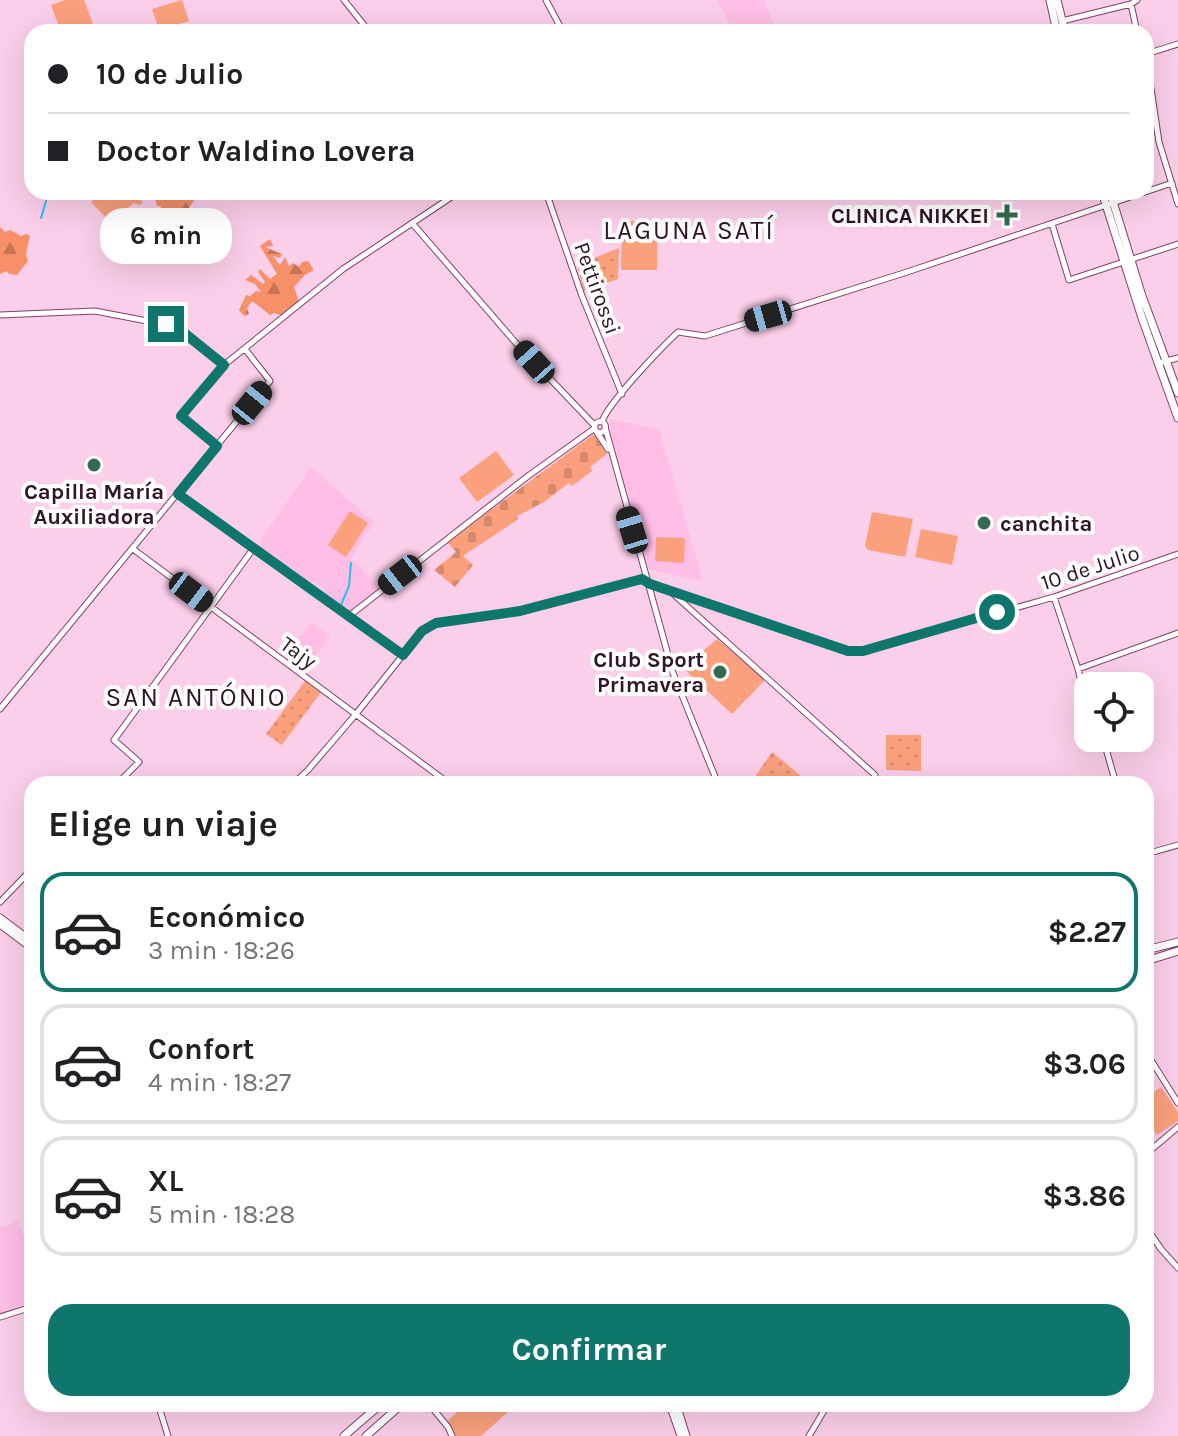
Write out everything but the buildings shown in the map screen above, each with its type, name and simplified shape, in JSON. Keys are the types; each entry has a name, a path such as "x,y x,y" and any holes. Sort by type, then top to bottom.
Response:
{"highway":[{"path":"1050,0 1055,24"},
{"path":"1057,0 1063,24"},
{"path":"1108,200 1111,205"},
{"path":"1111,200 1178,418"},
{"path":"1163,362 1178,393"},
{"path":"0,918 24,938"},
{"path":"0,924 24,940"},
{"path":"1154,948 1178,942"},
{"path":"1154,958 1178,951"},
{"path":"344,1436 372,1412"},
{"path":"366,1436 393,1412"},
{"path":"676,1412 684,1436"}],"street":[{"path":"344,0 363,24"},
{"path":"546,0 559,24"},
{"path":"1062,21 1134,2 1136,24"},
{"path":"1154,52 1178,44"},
{"path":"1154,105 1160,143 1178,204"},
{"path":"1154,189 1172,183"},
{"path":"217,446 181,416 224,365 343,269 447,200"},
{"name":"Pettirossi","path":"549,200 582,296 622,394"},
{"path":"595,428 603,432 604,416 678,332 705,336 1125,200"},
{"path":"412,223 526,355 595,428 610,453"},
{"path":"1052,224 1069,280 1178,244"},
{"path":"0,315 95,311 173,326 224,365"},
{"path":"0,709 270,381 245,349"},
{"path":"1163,362 1178,358"},
{"path":"604,425 673,673 715,776"},
{"path":"349,616 528,476 595,428"},
{"path":"178,494 403,655"},
{"name":"Tajy","path":"133,549 437,776"},
{"path":"125,776 139,762 114,740 253,549"},
{"name":"10 de Julio","path":"646,581 855,652 1054,597 1178,554"},
{"path":"302,776 422,631 436,623 511,613 642,579 646,581"},
{"path":"669,591 875,776"},
{"path":"1054,597 1079,672"},
{"path":"1078,669 1178,633"},
{"path":"1107,752 1114,776"},
{"path":"1154,852 1178,845"},
{"path":"0,902 24,877"},
{"path":"1154,1065 1178,1103"},
{"path":"1154,1147 1178,1127"},
{"path":"1154,1239 1178,1268"},
{"path":"0,1317 24,1310"},
{"path":"160,1412 168,1436"},
{"path":"436,1412 452,1436"},
{"path":"809,1436 823,1412"}],"shaded area":[{"path":"717,0 763,0 774,24 730,24"},
{"path":"611,419 659,430 703,581 647,569 612,447"},
{"path":"311,467 374,522 351,559 379,586 350,613 325,595 324,588 314,581 308,583 257,546"},
{"path":"311,622 330,636 304,672 285,658"},
{"path":"18,1221 24,1238 24,1306 0,1314 0,1228"}],"green space":[{"path":"65,0 84,0 93,24 58,24 51,5"},
{"path":"182,0 189,21 157,24 152,9"},
{"path":"156,200 194,200 189,208 179,210 179,215 173,220 157,206"},
{"path":"91,202 143,202 140,205 134,203 120,214 113,225"},
{"path":"622,221 657,222 657,270 621,270"},
{"path":"0,227 5,232 10,230 21,236 30,236 26,254 28,261 17,275 7,271 0,274"},
{"path":"270,239 273,246 265,247 282,254 280,258 273,256 280,265 285,257 289,266 293,263 299,267 302,262 308,261 314,270 294,287 299,302 290,315 270,315 252,301 247,308 249,314 244,316 239,310 246,295 261,292 255,284 245,280 251,275 263,284 265,282 258,272 260,269 270,279 277,274 260,246"},
{"path":"619,248 618,279 584,291 577,265"},
{"path":"594,434 607,454 590,467 592,471 572,486 569,483 544,502 517,516 518,519 463,556 473,565 455,587 434,570 456,552 447,542"},
{"path":"496,451 514,475 477,502 459,478"},
{"path":"350,511 368,523 346,557 328,545"},
{"path":"872,512 913,519 905,557 868,550 865,546"},
{"path":"921,529 958,536 952,565 915,557"},
{"path":"656,537 685,538 684,563 655,561"},
{"path":"717,639 765,680 732,714 683,668"},
{"path":"305,681 321,692 282,745 266,734"},
{"path":"886,735 921,735 921,771 886,770"},
{"path":"772,752 800,775 800,776 756,776"},
{"path":"1161,1087 1178,1112 1178,1121 1157,1135 1154,1131 1154,1092"},
{"path":"458,1412 508,1412 481,1436 455,1436 448,1420"}],"waterway":[{"path":"41,218 46,200"},
{"path":"341,605 349,586 351,563"}],"place":[{"name":"CLINICA NIKKEI","path":"1007,215"},
{"name":"Capilla María Auxiliadora","path":"94,465"},
{"name":"canchita","path":"984,523"},
{"name":"Club Sport Primavera","path":"720,672"}],"district":[{"name":"LAGUNA SATÍ","path":"689,230"},
{"name":"SAN ANTÓNIO","path":"196,697"}],"route":[{"path":"166,324 178,328 224,365 181,416 217,446 178,494 403,655 422,631 436,623 520,611 642,579 848,651 863,651 997,612"}]}
